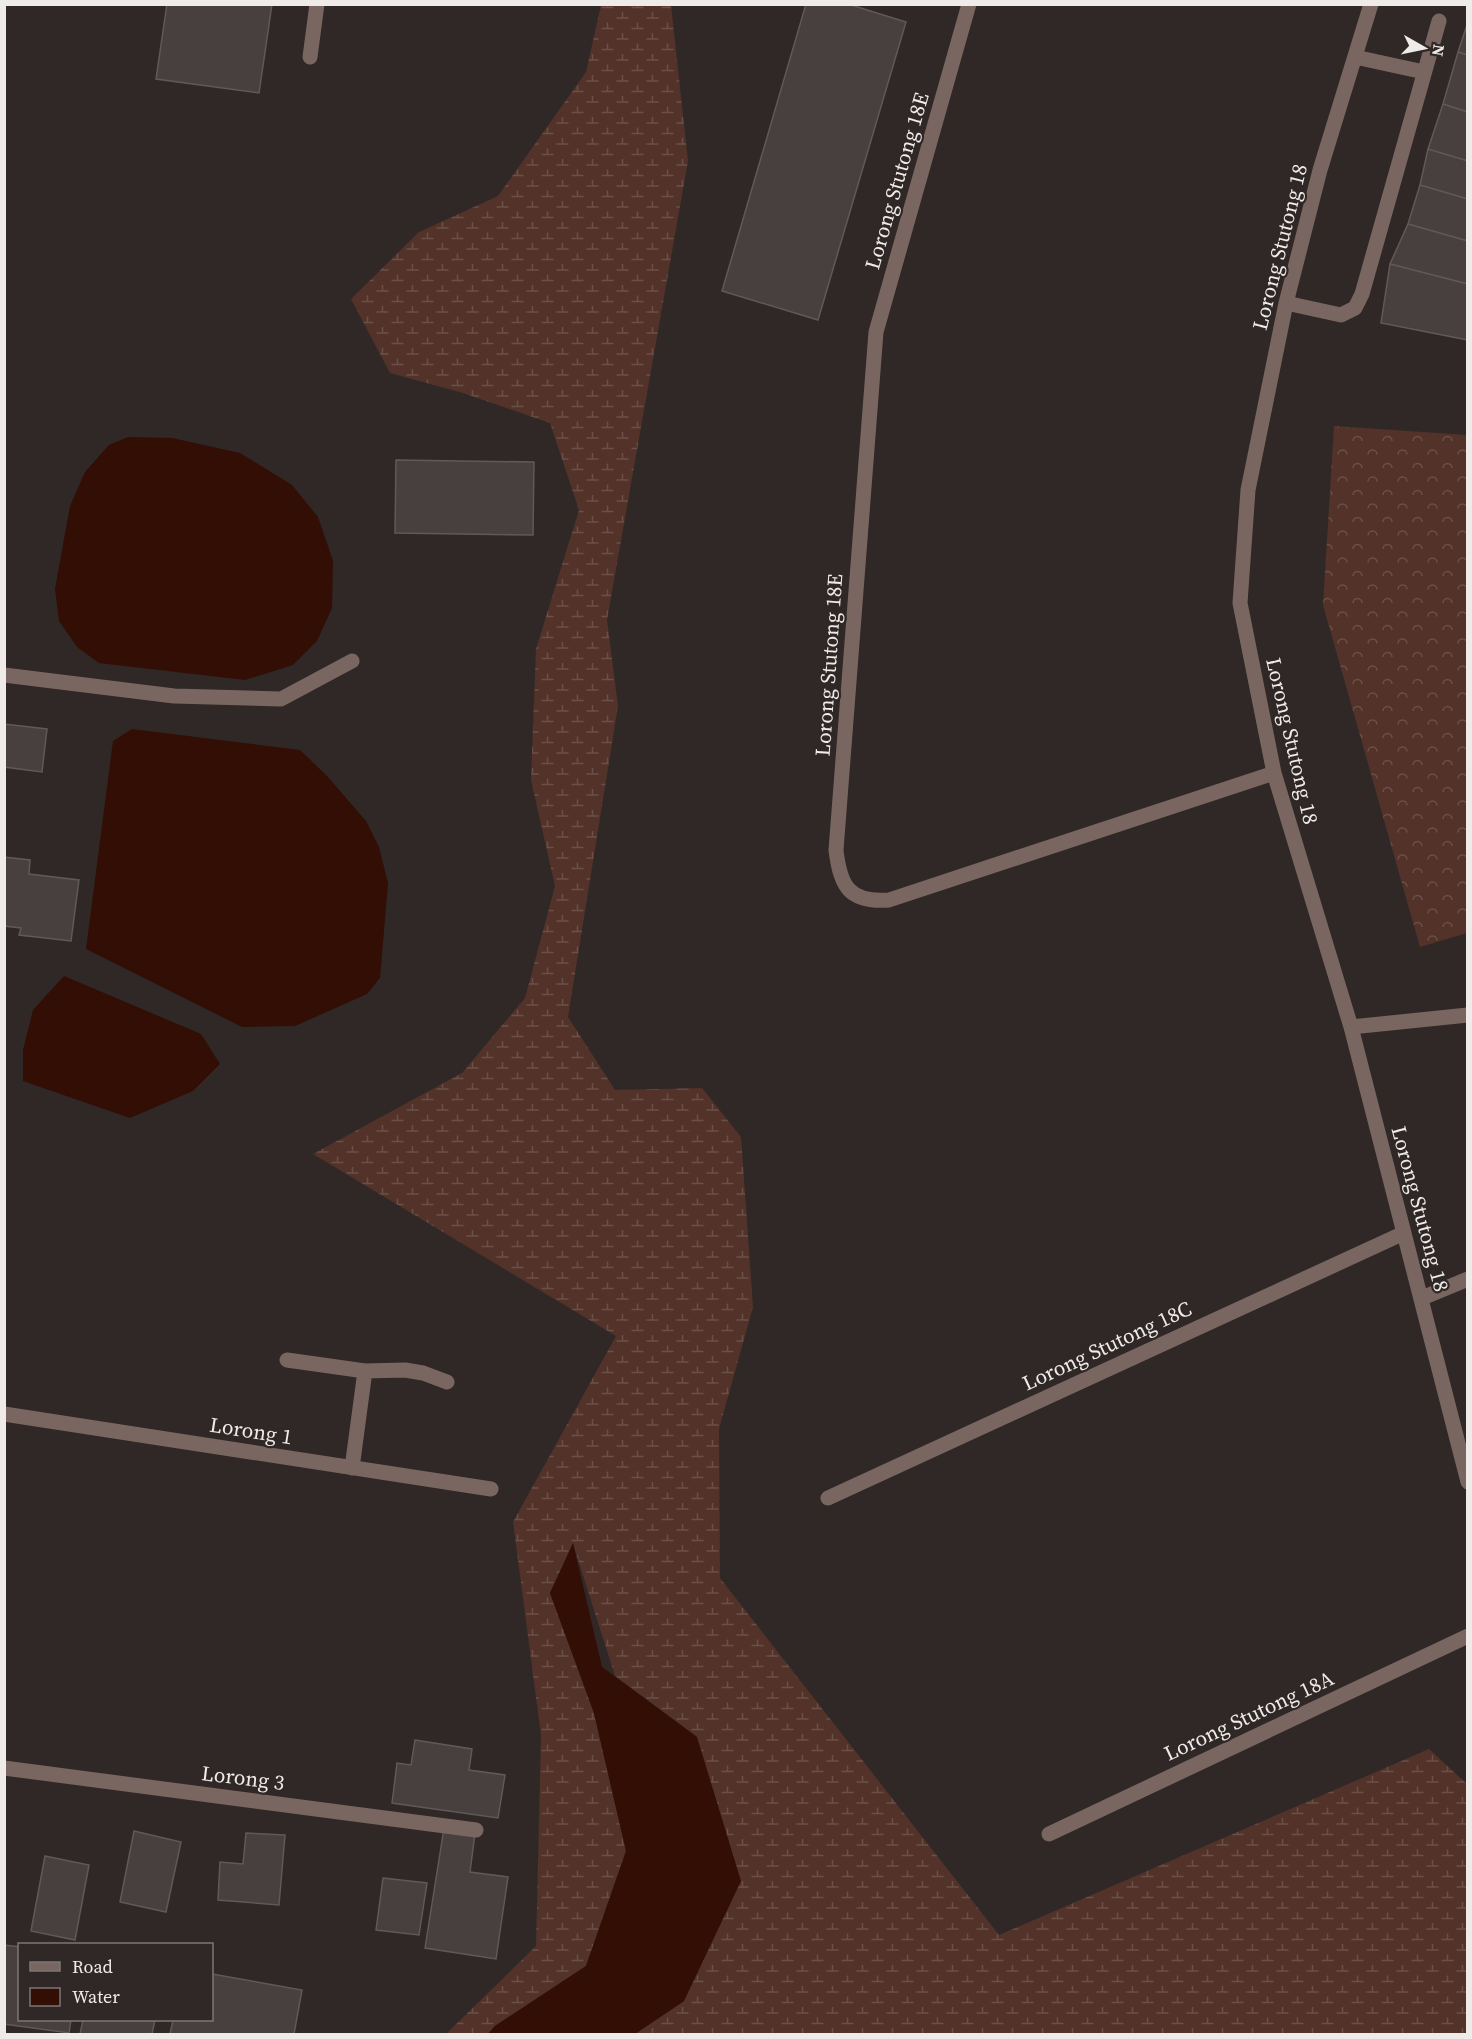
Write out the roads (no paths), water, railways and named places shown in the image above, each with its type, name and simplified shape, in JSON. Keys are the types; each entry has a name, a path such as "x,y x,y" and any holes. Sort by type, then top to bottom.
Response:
{"street":[{"path":"310,57 317,4"},
{"name":"Lorong Stutong 18E","path":"969,4 876,332 836,850 839,873 848,889 864,900 889,900 1274,773"},
{"name":"Lorong Stutong 18","path":"1371,4 1320,170 1286,303 1248,490 1240,603 1274,773 1351,1026 1467,1482"},
{"path":"1286,303 1341,315 1355,308 1362,294 1439,21"},
{"path":"1355,57 1424,72"},
{"path":"4,675 174,696 281,699 352,661"},
{"path":"1351,1026 1467,1015"},
{"name":"Lorong Stutong 18C","path":"828,1498 1404,1233"},
{"path":"1422,1299 1467,1279"},
{"path":"287,1360 365,1371 405,1370 423,1373 447,1382"},
{"path":"352,1468 365,1371"},
{"name":"Lorong 1","path":"4,1414 491,1489"},
{"name":"Lorong Stutong 18A","path":"1049,1834 1467,1636"},
{"name":"Lorong 3","path":"4,1768 476,1830"}],"water":[{"path":"128,437 172,438 240,453 292,485 318,517 333,561 332,608 317,641 293,665 245,680 99,663 77,647 59,621 55,589 70,506 85,472 109,445"},
{"path":"132,729 300,750 327,776 366,821 379,847 388,883 380,978 367,994 295,1026 242,1027 86,949 113,741"},
{"path":"64,976 201,1034 220,1064 193,1091 130,1118 23,1081 23,1050 33,1010"},
{"path":"573,1543 602,1667 697,1737 741,1881 684,2001 635,2034 488,2034 495,2026 586,1966 626,1851 594,1713 550,1593"}]}
